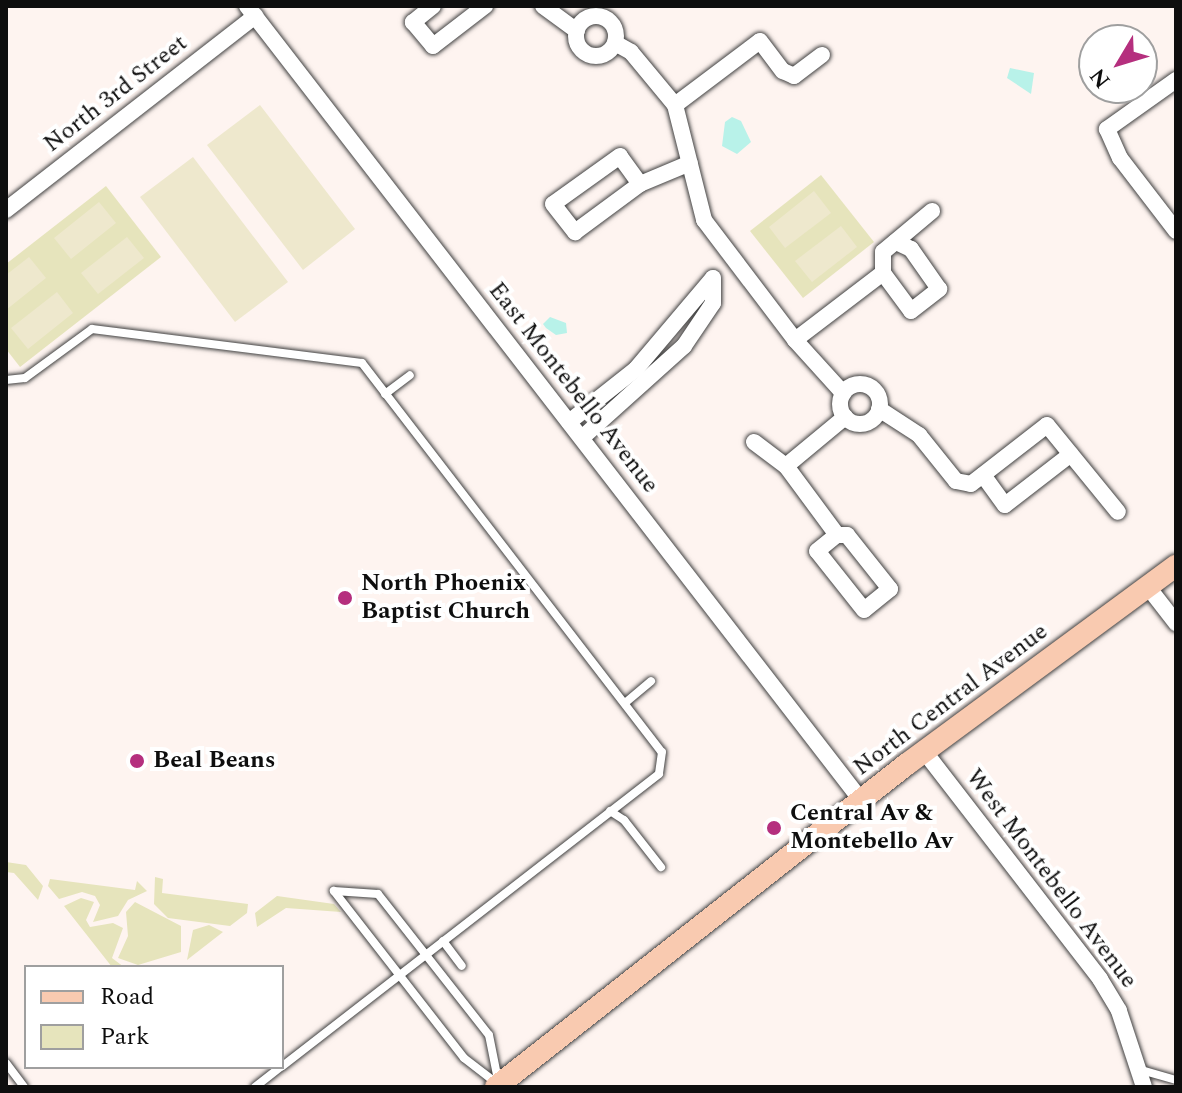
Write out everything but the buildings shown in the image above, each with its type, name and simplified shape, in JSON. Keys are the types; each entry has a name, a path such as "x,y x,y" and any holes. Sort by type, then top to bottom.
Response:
{"main road":[{"name":"North Central Avenue","path":"498,1086 924,751 1176,566"}],"street":[{"path":"433,6 413,22 433,46 485,6"},
{"path":"543,6 577,31"},
{"name":"North 3rd Street","path":"6,210 251,11"},
{"name":"East Montebello Avenue","path":"251,11 861,800"},
{"path":"608,12 615,30 615,43 606,53 593,56 577,44 577,31 584,20 608,12"},
{"path":"675,105 760,41 783,71 794,76 822,55"},
{"path":"615,43 631,52 675,105 704,220 795,340 843,393 845,417"},
{"path":"1176,80 1107,129 1120,158 1176,231"},
{"path":"640,184 620,156 553,204 575,232 640,184 690,163"},
{"path":"896,242 911,249 939,289 911,311 883,273 883,252 932,211"},
{"path":"569,422 636,369 713,278 727,254"},
{"path":"795,340 883,273"},
{"path":"582,438 684,346 713,303 713,278"},
{"path":"843,393 854,385 867,386 877,394 879,409 919,435 956,481 971,484 1047,425 1118,512"},
{"path":"845,417 863,424 879,409"},
{"path":"786,466 845,417"},
{"path":"754,442 786,466 837,535"},
{"path":"983,475 1005,505 1071,454"},
{"path":"837,535 847,535 890,589 864,610 817,551 837,535"},
{"path":"1148,587 1176,623"},
{"name":"West Montebello Avenue","path":"924,751 1100,979 1119,1011 1143,1079"}],"lane":[{"path":"6,380 25,378 92,329 362,363 662,752 664,764 659,774 284,1064"},
{"path":"385,394 410,375"},
{"path":"625,703 651,681"},
{"path":"610,811 624,820 661,867"},
{"path":"334,891 378,894 489,1035 498,1086 464,1058 334,891"},
{"path":"443,941 462,966"},
{"path":"6,1063 24,1087"},
{"path":"255,1087 277,1069"},
{"path":"1143,1079 1176,1080"}],"green space":[{"path":"821,175 874,242 803,298 750,231"},
{"path":"106,186 161,257 20,367 6,349 6,264"},
{"path":"6,862 26,865 43,886 38,900 14,873 6,872"},
{"path":"155,877 163,879 162,893 248,904 247,913 230,926 168,918 154,904"},
{"path":"50,879 135,890 137,881 147,891 128,900 118,916 93,922 100,905 95,896 82,892 59,899 48,886"},
{"path":"277,896 334,904 341,912 286,908 257,927 255,913"},
{"path":"81,898 94,902 86,920 90,927 113,923 123,928 112,958 121,965 110,965 64,906"},
{"path":"135,902 181,926 181,952 138,965 118,958 128,936 126,912"},
{"path":"209,925 223,932 187,960 193,930"}],"shaded area":[{"path":"260,105 355,229 303,270 207,145"},
{"path":"193,157 288,282 235,322 140,197"},
{"path":"814,191 831,213 785,248 769,227"},
{"path":"99,202 116,223 71,259 54,238"},
{"path":"841,226 857,247 812,282 795,261"},
{"path":"127,237 144,258 98,294 81,273"},
{"path":"29,257 46,278 6,310 6,275"},
{"path":"57,292 73,313 28,349 11,328"}],"water":[{"path":"1010,68 1034,73 1031,94 1007,78"},
{"path":"732,117 741,121 751,142 737,154 722,146 725,122"},
{"path":"550,317 566,323 567,333 556,335 546,328 543,324"}],"place":[{"name":"North Phoenix Baptist Church","path":"345,598"},
{"name":"Beal Beans","path":"137,761"},
{"name":"Central Av & Montebello Av","path":"774,828"}]}
